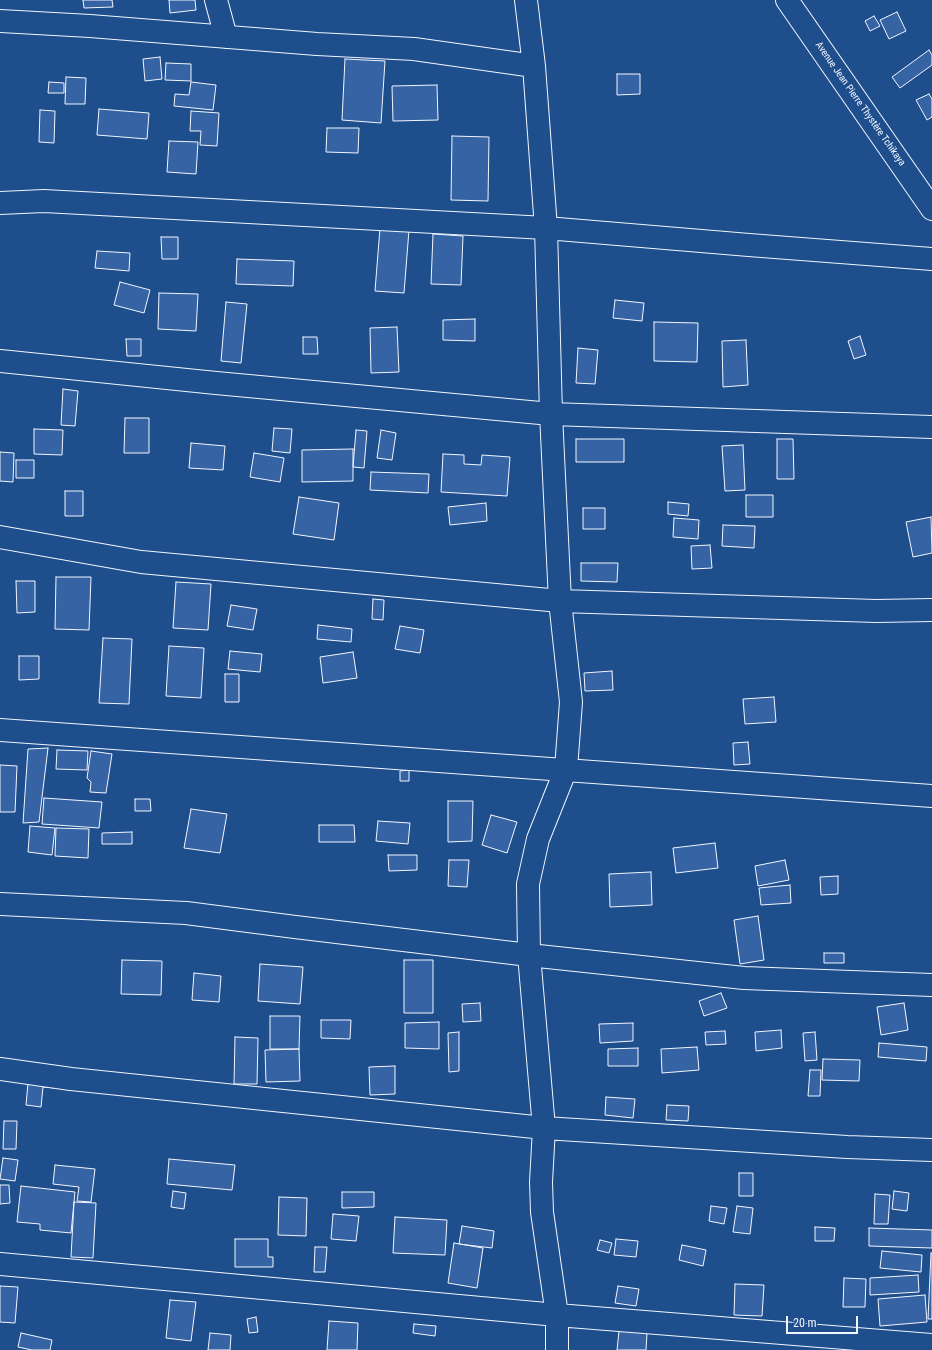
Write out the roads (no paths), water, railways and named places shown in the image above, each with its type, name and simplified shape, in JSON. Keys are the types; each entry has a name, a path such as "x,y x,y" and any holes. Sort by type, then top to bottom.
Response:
{"street":[{"path":"216,0 226,37"},
{"path":"526,0 534,66 546,228 551,414 560,601 571,702 566,769 538,839 528,884 529,955 544,1128 541,1182 542,1212 557,1315 558,1350"},
{"name":"Avenue Jean Pierre Thystère Tchikaya","path":"787,0 932,209"},
{"path":"0,21 414,49 534,66"},
{"path":"0,203 44,201 546,228 932,259"},
{"path":"0,361 216,383 551,414 932,427"},
{"path":"0,537 141,562 560,601 868,610 932,610"},
{"path":"0,730 932,796"},
{"path":"0,904 186,913 529,955 744,978 932,985"},
{"path":"0,1069 71,1078 544,1128 847,1147 932,1150"},
{"path":"0,1264 557,1315 932,1345"}]}
